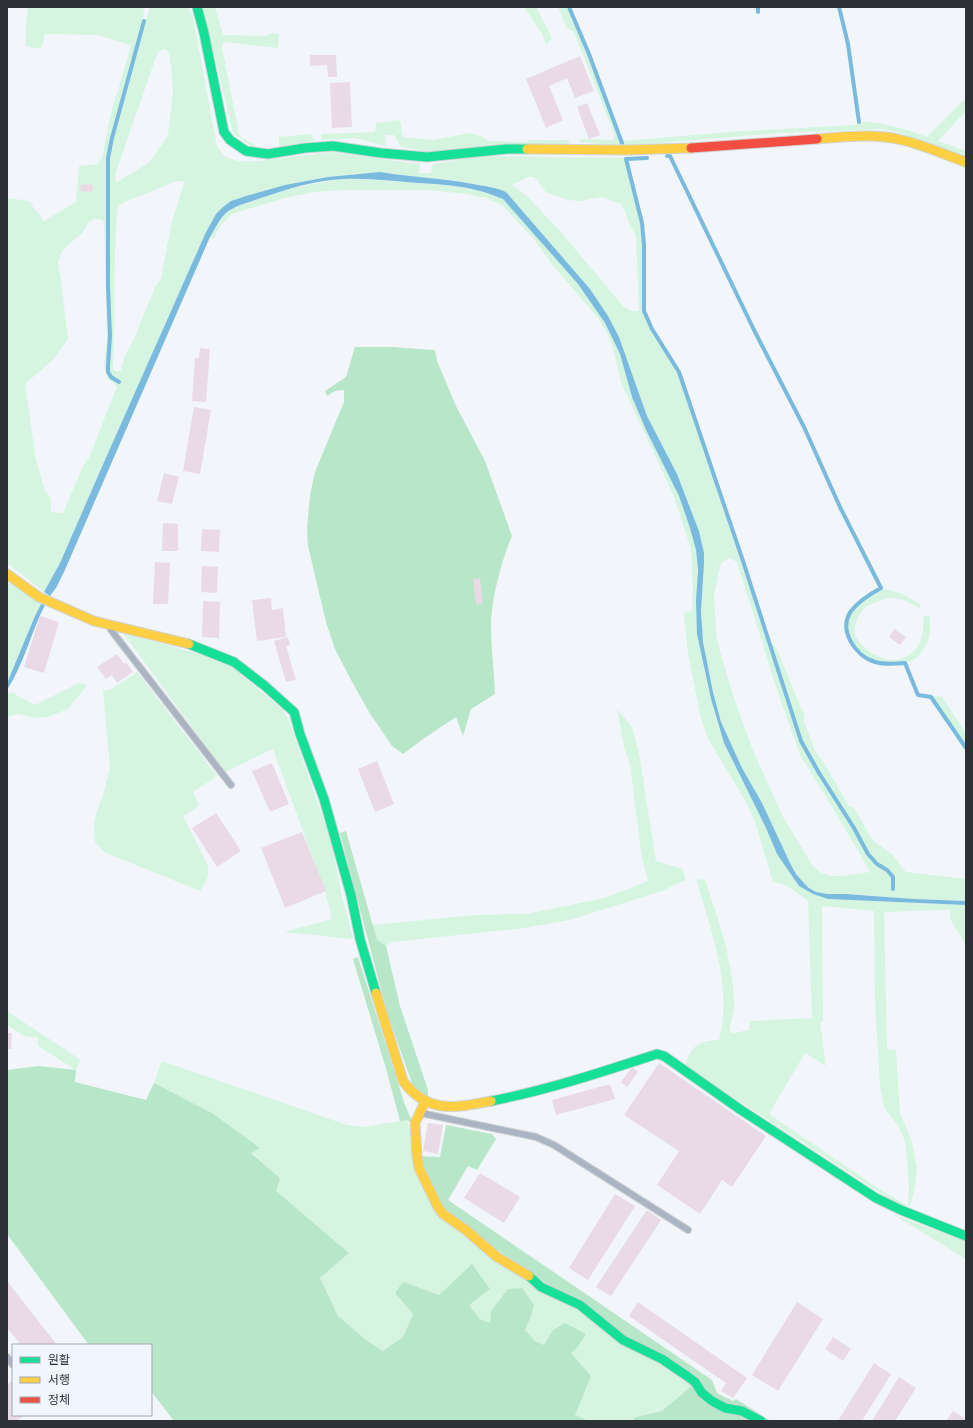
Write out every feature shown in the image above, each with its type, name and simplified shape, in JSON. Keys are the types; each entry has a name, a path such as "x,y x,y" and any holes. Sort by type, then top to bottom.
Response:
{"street":[{"path":"197,7 204,33 224,132 230,140 246,151 268,154 305,148 334,146 381,153 427,157 507,149 628,150 701,148 856,136 903,140 966,162"},
{"path":"7,574 39,597 94,621 192,645 234,662 265,686 294,712 300,734 324,799 351,895 360,939 403,1081 411,1092 424,1102 451,1107 484,1103 573,1081 657,1054 664,1056 741,1110 876,1198 901,1210 966,1236"},
{"path":"424,1102 415,1123 419,1168 443,1214 466,1230 497,1257 529,1276 541,1287 580,1305 623,1340 662,1360 696,1382 702,1393 712,1401 725,1408 742,1411 761,1421"}],"lane":[{"path":"106,624 231,785"},
{"path":"420,1112 427,1115 536,1137 554,1145 688,1230"}],"green space":[{"path":"28,7 142,7 144,9 143,21 107,157 107,287 109,336 107,373 110,378 119,383 119,381 112,377 109,372 111,336 109,287 109,158 113,138 150,7 189,7 193,18 217,146 224,156 238,161 258,161 331,152 420,164 419,173 431,173 433,164 481,156 626,158 630,183 641,223 643,245 643,312 651,330 678,372 800,741 853,828 865,852 873,862 892,878 891,889 893,889 894,877 888,869 878,863 869,854 802,740 769,639 777,649 804,712 804,722 816,752 849,806 854,808 873,841 892,854 906,872 966,879 966,901 820,893 812,890 805,884 793,869 762,803 742,768 724,731 717,709 705,655 701,611 704,553 699,531 683,488 647,416 619,337 608,316 590,289 506,192 488,186 380,172 328,177 285,185 246,196 216,214 206,232 60,563 44,592 7,563 7,198 30,201 44,221 76,202 79,166 98,164 102,158 112,108 131,45 98,35 45,34 41,49 26,46 26,22","holes":["166,49 169,54 171,65 173,92 168,135 150,162 117,182 115,181 116,172 156,57 161,50","528,177 534,177 546,192 568,200 580,201 600,197 621,203 636,236 639,311 632,311 624,307 559,230 526,195 512,185","177,181 182,181 184,183 171,225 161,279 155,287 134,339 125,355 121,370 117,372 113,369 117,211 119,205","94,219 100,219 103,221 107,337 104,367 108,379 117,386 89,458 83,466 63,513 51,512 50,498 45,491 36,461 25,384 53,360 68,339 58,261 63,250 83,232 89,222","729,558 737,562 777,690 800,755 870,872 842,876 830,876 820,872 813,866 783,817 752,748 734,698 719,648 716,632 714,594 721,563"]},
{"path":"203,7 215,7 223,35 267,36 271,33 279,34 278,48 224,42 222,47 239,134 242,138 257,146 252,147 233,133"},
{"path":"524,7 536,7 552,38 546,45 542,34"},
{"path":"558,7 567,7 588,54 622,144 623,141 729,132 854,125 869,122 890,125 927,137 966,98 966,111 938,141 966,151 966,156 897,132 881,129 779,133 623,146 580,142 579,139 613,140 615,136 574,32 567,28"},
{"path":"400,120 403,137 433,140 470,133 481,136 489,141 526,142 530,140 570,140 567,145 428,152 400,146 394,135 385,135 386,146 355,138 322,140 321,134 375,132 376,123"},
{"path":"311,134 315,141 279,146 279,137"},
{"path":"363,179 461,187 503,199 578,284 605,323 620,354 632,397 646,430 679,496 696,550 704,668 715,715 724,743 766,828 777,854 799,886 828,899 966,905 966,947 953,925 950,910 884,912 887,1049 896,1050 900,1113 912,1142 917,1168 915,1187 910,1206 902,1207 685,1066 693,1049 706,1041 719,1040 723,1020 722,979 714,939 696,879 705,880 727,954 733,984 734,999 730,1032 734,1033 749,1030 750,1021 812,1018 808,901 787,886 773,882 755,822 746,802 707,737 700,714 688,654 684,613 692,611 693,589 691,549 673,494 622,385 612,345 606,331 598,318 551,263 534,239 502,205 486,198 466,194 428,190 348,190 314,192 285,198 232,214 221,225 213,239 210,237 226,213 234,208 287,189 329,181","holes":["822,906 874,911 875,1000 880,1087 884,1108 897,1124 905,1141 909,1189 908,1206 884,1192 769,1114 805,1053 826,1066 820,1022 823,1022"]},
{"path":"355,347 391,347 435,350 437,361 456,406 485,461 512,536 498,578 493,602 491,641 495,694 471,709 463,736 456,717 403,754 392,746 369,712 335,649 326,622 308,546 307,529 310,495 315,472 344,402 344,390 335,391 327,396 325,391 346,377"},
{"path":"7,582 42,602 7,683"},
{"path":"882,589 903,594 921,605 919,609 904,600 889,598 869,605 863,610 857,620 855,628 856,636 862,645 874,654 887,659 901,659 908,656 917,647 922,635 923,617 929,615 930,630 928,641 921,653 913,660 900,663 891,663 874,660 860,653 850,640 848,626 851,613 863,601"},
{"path":"123,633 225,661 283,710 289,721 331,841 341,892 353,939 284,932 332,919 326,894 273,749 225,772"},
{"path":"137,672 217,776 193,792 199,806 183,816 208,866 208,877 200,891 106,853 95,842 94,822 110,768 103,691 112,689"},
{"path":"79,683 87,685 68,709 48,717 37,718 17,714 7,717 7,695 11,692 35,705"},
{"path":"932,696 942,697 966,733 966,746"},
{"path":"617,709 632,727 639,753 656,861 683,869 685,880 662,891 573,919 553,923 523,928 392,942 386,946 377,940 372,925 475,915 526,914 605,898 648,881 641,853 630,764 624,747"},
{"path":"346,831 377,940 386,946 400,1006 428,1090 428,1099 414,1089 387,1012 340,833"},
{"path":"358,957 405,1105 413,1123 407,1120 400,1121 353,959"},
{"path":"7,1011 81,1060 76,1070 38,1046 38,1038 24,1036 7,1025"},
{"path":"162,1061 347,1125 363,1127 407,1120 424,1184 694,1384 662,1411 636,1417 631,1421 589,1421 575,1415 579,1403 552,1331 544,1345 535,1341 525,1330 531,1316 490,1323 480,1319 469,1305 439,1295 395,1293 413,1314 403,1337 384,1351 366,1340 338,1316 320,1278 349,1253 275,1191 280,1178 251,1152 259,1149 212,1113 154,1083"},
{"path":"39,1066 76,1070 75,1082 146,1100 154,1083 212,1113 260,1148 251,1153 280,1178 276,1191 349,1253 320,1278 338,1316 366,1340 383,1351 403,1337 413,1314 395,1293 403,1282 439,1295 472,1264 490,1289 469,1305 480,1319 490,1323 491,1311 508,1289 522,1288 534,1305 525,1330 535,1341 544,1345 552,1331 565,1323 586,1334 577,1348 571,1353 591,1376 575,1415 589,1421 174,1421 152,1392 152,1344 88,1344 7,1234 7,1070"},
{"path":"446,1125 492,1134 496,1139 477,1170 468,1166 448,1200 712,1380 717,1393 733,1401 736,1399 771,1421 763,1421 726,1406 444,1213 420,1156 440,1157"},
{"path":"894,1215 966,1241 966,1259"},
{"path":"694,1384 758,1421 631,1421 636,1417 662,1411"}],"water":[{"path":"380,172 461,182 494,188 506,192 590,289 608,316 619,337 647,416 677,474 699,531 704,553 701,611 703,642 713,692 721,722 742,768 762,803 796,874 809,888 816,892 827,894 966,901 966,905 828,899 813,894 799,886 777,854 766,828 724,743 711,699 697,634 696,600 698,571 696,550 679,496 646,430 632,397 620,354 605,323 578,284 503,199 481,191 451,186 371,179 344,179 323,181 291,188 235,207 224,214 210,237 64,572 50,596 44,592 60,563 206,232 216,214 231,201 285,185 328,177"},
{"path":"42,602 45,605 23,659 7,690 7,683"}],"building":[{"path":"310,55 336,55 337,77 328,77 327,65 310,66"},
{"path":"580,56 594,91 575,98 567,78 549,86 563,120 546,128 526,79"},
{"path":"350,82 352,127 332,128 330,83"},
{"path":"587,103 600,135 589,139 577,107"},
{"path":"81,184 93,185 92,192 80,191"},
{"path":"200,348 210,349 206,402 192,401 195,358 199,358"},
{"path":"194,407 211,410 200,474 183,471"},
{"path":"164,473 179,477 172,504 157,501"},
{"path":"163,523 178,524 178,551 162,551"},
{"path":"202,529 220,530 219,552 201,551"},
{"path":"155,562 170,563 168,604 153,604"},
{"path":"202,566 218,567 217,593 201,592"},
{"path":"480,578 483,603 476,604 473,579"},
{"path":"271,598 272,610 283,608 286,637 257,641 252,600"},
{"path":"203,601 220,602 219,638 202,637"},
{"path":"40,616 59,622 44,673 24,667"},
{"path":"894,629 906,637 900,645 889,637"},
{"path":"288,637 290,645 286,646 296,680 286,682 274,641"},
{"path":"117,654 124,664 126,662 133,672 117,683 112,675 106,679 97,667"},
{"path":"377,761 394,804 375,812 358,769"},
{"path":"272,763 289,804 270,812 252,771"},
{"path":"216,813 241,851 217,867 192,828"},
{"path":"302,832 326,891 285,908 261,848"},
{"path":"7,1033 12,1033 11,1049 7,1049"},
{"path":"659,1063 766,1136 732,1187 722,1180 700,1214 657,1185 679,1151 624,1115"},
{"path":"632,1067 638,1072 627,1087 621,1082"},
{"path":"610,1084 615,1099 556,1115 552,1100"},
{"path":"428,1123 443,1125 438,1154 423,1151"},
{"path":"480,1173 520,1197 504,1223 464,1198"},
{"path":"615,1194 635,1206 588,1280 569,1268"},
{"path":"647,1210 661,1220 611,1296 596,1287"},
{"path":"7,1281 56,1344 20,1344 7,1328"},
{"path":"638,1302 747,1378 733,1398 721,1391 726,1383 629,1316"},
{"path":"797,1302 823,1319 778,1391 752,1375"},
{"path":"833,1337 851,1349 843,1361 825,1349"},
{"path":"874,1363 891,1374 862,1421 838,1421"},
{"path":"899,1377 916,1388 895,1421 872,1421"},
{"path":"12,1381 12,1416 23,1416 17,1421 7,1421 7,1385"},
{"path":"953,1411 966,1419 966,1421 946,1421"}],"waterway":[{"path":"569,7 589,54 622,143"},
{"path":"758,7 758,12"},
{"path":"839,7 848,44 859,122"},
{"path":"119,382 111,377 108,372 110,336 108,287 108,158 112,138 144,21"},
{"path":"667,156 670,156 755,332 804,427 840,507 881,588 858,604 847,618 846,626 851,641 861,654 875,662 886,664 905,663 918,695 931,697 966,748"},
{"path":"647,158 626,159 642,223 644,245 644,311 652,329 679,372 743,561 801,741 819,773 854,828 868,854 877,864 887,870 893,877 893,889"}],"traffic: fast":[{"path":"197,7 204,33 224,132 230,140 246,151 268,154 305,148 333,146 381,153 427,157 507,149 527,149"},
{"path":"189,644 234,662 265,686 294,712 300,734 324,799 351,895 360,939 376,993"},
{"path":"491,1101 554,1086 657,1054 664,1056 741,1110 876,1198 901,1210 966,1236"},
{"path":"529,1276 541,1287 580,1305 623,1340 662,1359 687,1376 695,1382 702,1393 712,1401 725,1408 742,1411 761,1421"}],"traffic: slow":[{"path":"817,139 860,136 891,138 918,145 966,162"},
{"path":"527,149 628,150 691,148"},
{"path":"7,574 39,597 94,621 189,644"},
{"path":"376,993 403,1081 412,1092 432,1104 443,1106 466,1105 491,1101"},
{"path":"425,1102 415,1123 417,1156 419,1168 438,1207 443,1214 466,1230 497,1257 529,1276"}],"traffic: jam":[{"path":"691,148 817,139"}]}
